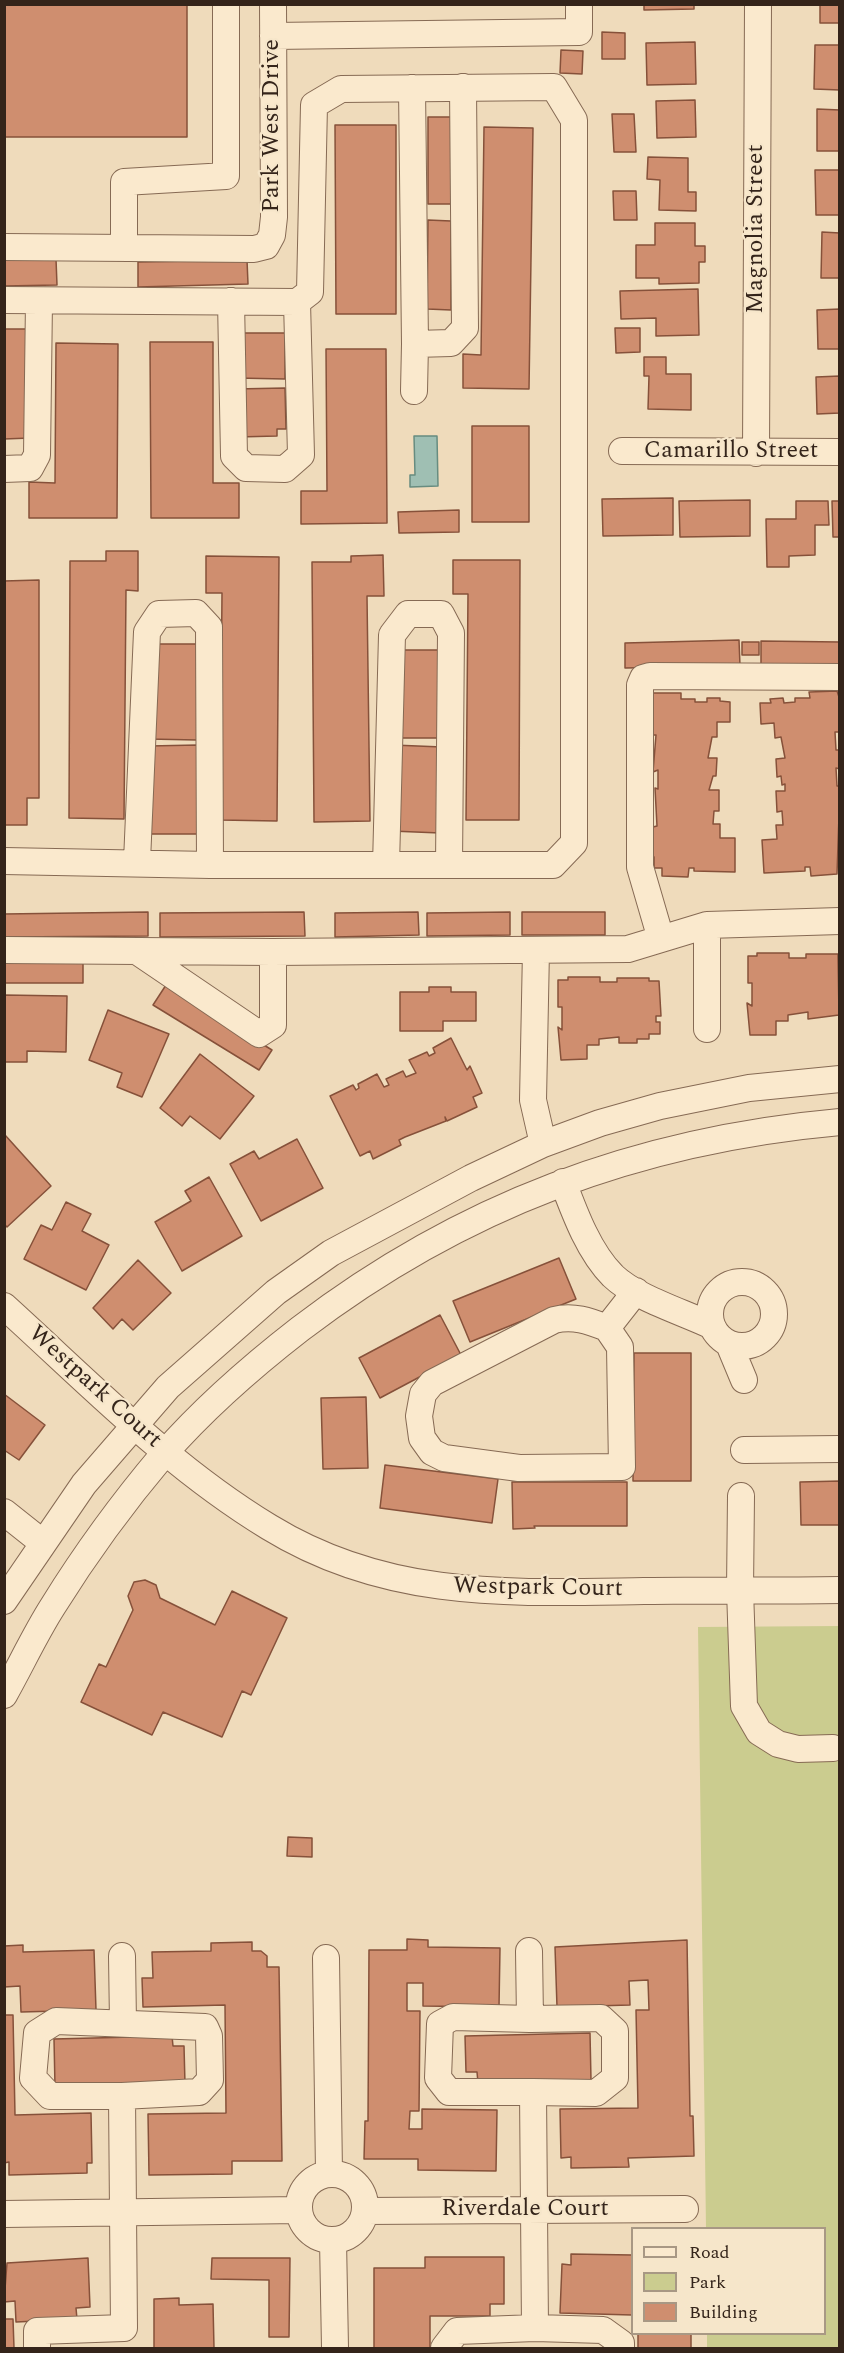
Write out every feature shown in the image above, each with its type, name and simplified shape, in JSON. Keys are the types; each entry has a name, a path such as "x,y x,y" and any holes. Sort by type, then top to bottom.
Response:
{"street":[{"path":"4,247 124,248 124,182 226,176 226,4"},
{"name":"Park West Drive","path":"124,248 254,249 266,246 272,235 274,217 273,4"},
{"path":"273,36 579,32 579,4"},
{"name":"Magnolia Street","path":"756,453 758,4"},
{"path":"415,344 451,343 465,328 463,87"},
{"path":"4,300 297,302 310,292 314,105 341,89 554,87 574,120 574,843 553,865 210,865 137,861 4,861"},
{"path":"412,88 414,391"},
{"path":"4,469 30,468 37,455 39,301"},
{"path":"231,301 234,456 246,468 285,469 301,455 297,302"},
{"name":"Camarillo Street","path":"622,451 840,452"},
{"path":"137,861 147,632 159,614 196,613 209,627 210,865"},
{"path":"386,865 392,635 408,614 441,614 451,633 449,865"},
{"path":"661,939 640,867 640,685 643,678 840,677"},
{"path":"4,950 273,952 628,949 707,925 840,921"},
{"path":"707,925 707,1029"},
{"path":"536,950 533,1100 543,1144"},
{"path":"138,952 259,1034 273,1025 273,952"},
{"path":"4,1600 84,1484 168,1387 276,1292 331,1253 471,1178 543,1144 600,1123 660,1106 749,1088 840,1079"},
{"path":"4,1695 53,1606 137,1487 165,1453 255,1364 336,1302 408,1255 461,1226 563,1182 655,1153 736,1134 840,1122"},
{"path":"563,1182 589,1242 613,1276 636,1291 727,1329"},
{"path":"607,1328 636,1291"},
{"name":"Westpark Court","path":"4,1306 165,1453 194,1476 270,1528 338,1561 417,1584 501,1593 840,1590"},
{"path":"566,1317 586,1320 607,1328 620,1347 622,1467 519,1468 444,1458 432,1452 422,1438 419,1416 423,1394 432,1383 554,1320 566,1317"},
{"path":"744,1450 840,1449"},
{"path":"741,1496 742,1694 749,1718 759,1732 785,1746 833,1748"},
{"path":"4,1512 43,1543"},
{"path":"529,1951 530,2019"},
{"path":"122,1956 123,2022"},
{"path":"326,1958 329,2173"},
{"path":"453,2017 530,2019 600,2019 615,2031 615,2078 596,2093 449,2092 438,2078 440,2024 453,2017"},
{"path":"56,2021 123,2022 205,2027 209,2036 210,2080 199,2092 122,2097 50,2096 33,2078 37,2033 56,2021"},
{"path":"533,2092 532,2209 535,2328"},
{"path":"37,2349 37,2331 124,2328 122,2097"},
{"path":"329,2173 341,2174 359,2187 364,2197 365,2211 359,2227 352,2234 333,2240 314,2235 306,2228 298,2210 299,2199 310,2181 329,2173"},
{"path":"4,2214 298,2210"},
{"name":"Riverdale Court","path":"365,2211 686,2210"},
{"path":"333,2240 335,2349"},
{"path":"444,2349 457,2331 535,2328 603,2331 621,2343 621,2349"}],"green space":[{"path":"839,1626 839,2348 707,2348 707,2335 826,2335 826,2227 706,2227 698,1627"}],"shaded area":[{"path":"414,436 437,436 438,486 410,487 410,475 415,475"}],"building":[{"path":"4,4 187,4 187,137 4,137"},
{"path":"644,4 694,4 694,9 644,10"},
{"path":"820,4 840,4 840,23 820,23"},
{"path":"602,32 625,33 625,59 602,59"},
{"path":"695,42 696,84 647,85 646,43"},
{"path":"815,45 840,45 840,90 814,89"},
{"path":"561,50 583,51 582,74 560,73"},
{"path":"695,100 696,137 657,138 656,101"},
{"path":"817,109 840,110 840,151 817,151"},
{"path":"612,114 634,114 636,152 614,152"},
{"path":"428,117 451,117 451,204 428,204"},
{"path":"335,125 396,125 396,314 336,314"},
{"path":"484,127 533,128 529,389 463,388 463,354 481,355"},
{"path":"648,157 688,158 688,192 696,192 696,211 659,210 660,180 647,179"},
{"path":"815,170 840,170 840,215 816,215"},
{"path":"613,191 636,191 637,220 614,220"},
{"path":"428,220 451,221 451,310 427,309"},
{"path":"655,223 695,223 695,246 705,246 705,262 699,262 699,283 659,284 659,278 636,278 636,245 655,245"},
{"path":"822,232 840,233 840,278 821,278"},
{"path":"56,259 57,285 4,286 4,260"},
{"path":"247,260 248,284 138,287 138,262"},
{"path":"698,289 699,335 656,336 656,318 621,319 620,291"},
{"path":"840,309 840,349 818,349 817,310"},
{"path":"615,328 640,328 640,352 616,353"},
{"path":"4,329 29,329 30,438 4,439"},
{"path":"236,333 285,333 285,379 236,378"},
{"path":"150,342 213,342 213,483 239,483 239,518 151,518"},
{"path":"56,343 118,344 117,518 29,518 29,482 55,483"},
{"path":"326,349 386,349 387,523 301,524 301,491 327,491"},
{"path":"644,357 666,357 666,374 691,374 691,410 648,409 649,376 644,376"},
{"path":"840,376 840,413 817,414 816,377"},
{"path":"285,388 286,429 277,429 277,436 237,437 235,389"},
{"path":"472,426 529,426 529,522 472,522"},
{"path":"673,498 673,535 603,536 602,499"},
{"path":"750,500 750,536 680,537 679,501"},
{"path":"796,501 828,501 829,525 815,525 815,555 789,556 789,567 767,567 766,519 796,519"},
{"path":"832,501 840,501 840,537 833,537"},
{"path":"459,510 459,532 399,533 398,512"},
{"path":"106,551 138,551 138,591 126,590 124,819 69,818 70,561 106,561"},
{"path":"383,555 384,596 367,596 370,821 314,822 312,562 351,562 351,556"},
{"path":"206,556 279,557 277,821 220,820 222,593 206,593"},
{"path":"453,560 520,560 519,820 466,820 468,594 453,594"},
{"path":"39,580 39,798 27,798 27,825 4,825 4,581"},
{"path":"739,640 740,666 625,668 625,643"},
{"path":"761,641 840,642 840,667 761,666"},
{"path":"742,642 759,642 759,655 742,655"},
{"path":"157,644 198,644 197,740 148,739"},
{"path":"393,650 441,650 441,738 393,738"},
{"path":"837,691 840,700 840,732 835,732 836,750 840,750 840,769 836,768 837,786 840,786 837,874 811,876 810,867 805,867 805,871 764,873 762,840 777,839 776,825 783,825 782,811 777,812 776,791 785,791 785,784 782,785 781,776 777,777 776,759 785,758 781,737 775,738 774,723 761,724 760,703 771,703 770,699 783,698 784,703 795,702 795,698 810,698 809,692"},
{"path":"653,693 681,693 681,699 695,699 695,702 707,702 707,698 720,698 720,701 730,702 730,722 717,722 717,737 712,737 708,758 717,758 716,776 713,776 709,790 719,790 719,811 714,811 713,824 720,824 720,838 735,838 735,872 694,871 694,868 689,868 688,877 662,876 662,868 654,868 653,827 657,826 655,788 658,789 658,770 653,772 656,735 649,735"},
{"path":"198,745 198,834 149,834 149,746"},
{"path":"393,745 442,747 440,833 391,831"},
{"path":"148,912 148,936 4,937 4,914"},
{"path":"304,912 305,936 160,937 160,913"},
{"path":"418,912 419,935 335,937 335,913"},
{"path":"510,912 510,935 427,936 427,913"},
{"path":"522,912 605,912 605,935 522,935"},
{"path":"757,953 789,953 789,958 806,958 806,954 838,954 839,1015 808,1019 808,1012 788,1015 788,1021 776,1021 776,1035 750,1035 747,1003 752,1006 752,983 748,983 748,956 757,956"},
{"path":"83,959 83,983 4,983 4,960"},
{"path":"568,977 600,977 600,982 617,982 617,978 649,978 649,981 659,981 661,1016 656,1016 656,1022 660,1022 660,1034 649,1034 649,1039 637,1039 637,1043 619,1043 619,1037 599,1039 599,1045 587,1045 587,1059 561,1060 558,1027 562,1030 562,1007 558,1007 558,980 568,980"},
{"path":"166,985 272,1050 259,1070 153,1005"},
{"path":"429,987 451,987 451,992 476,992 476,1021 443,1021 443,1031 400,1031 400,992 429,992"},
{"path":"4,995 67,996 66,1052 27,1051 27,1062 4,1062"},
{"path":"108,1010 169,1034 142,1097 117,1087 122,1073 89,1060"},
{"path":"451,1038 467,1070 470,1066 482,1093 473,1097 477,1107 447,1121 445,1117 446,1121 399,1140 401,1145 373,1159 370,1151 360,1156 330,1096 353,1085 356,1090 359,1088 358,1084 377,1074 384,1087 389,1085 386,1079 403,1071 406,1077 416,1073 409,1060 427,1052 429,1056 435,1053 433,1048"},
{"path":"200,1054 254,1096 220,1139 190,1116 182,1126 160,1108"},
{"path":"5,1135 51,1186 7,1227 4,1224"},
{"path":"297,1139 323,1188 261,1221 230,1164 254,1151 259,1159"},
{"path":"209,1177 242,1236 182,1271 155,1222 191,1201 185,1191"},
{"path":"66,1202 91,1214 82,1231 109,1245 86,1290 24,1259 41,1225 52,1230"},
{"path":"559,1258 576,1299 470,1342 453,1301"},
{"path":"138,1260 171,1293 133,1330 122,1319 113,1329 93,1308"},
{"path":"440,1315 461,1355 380,1398 359,1358"},
{"path":"634,1353 691,1353 691,1481 633,1481"},
{"path":"4,1394 45,1425 19,1460 4,1450"},
{"path":"366,1397 368,1468 323,1469 321,1398"},
{"path":"385,1465 498,1479 492,1523 380,1508"},
{"path":"840,1481 840,1525 801,1525 800,1482"},
{"path":"512,1482 627,1482 627,1526 534,1526 535,1528 513,1529"},
{"path":"145,1580 156,1585 160,1598 215,1625 232,1591 287,1618 251,1695 242,1691 222,1737 163,1712 152,1735 81,1702 99,1664 106,1667 133,1610 128,1596 134,1582"},
{"path":"288,1837 312,1838 312,1857 287,1856"},
{"path":"407,1939 428,1940 428,1947 500,1948 499,2007 423,2006 423,1983 407,1983 407,2011 420,2011 419,2111 410,2111 409,2129 422,2129 422,2109 497,2110 496,2171 418,2170 418,2159 364,2159 365,2121 368,2121 369,1950 407,1950"},
{"path":"687,1940 690,2116 693,2116 694,2156 628,2158 629,2167 571,2168 571,2157 561,2158 560,2109 638,2108 636,2010 649,2010 648,1980 629,1981 630,2005 557,2007 555,1947"},
{"path":"252,1942 252,1951 261,1951 267,1956 267,1967 279,1967 282,2161 232,2161 232,2174 149,2175 148,2114 226,2113 225,2005 143,2007 142,1978 153,1978 152,1952 211,1951 211,1943"},
{"path":"23,1945 23,1952 94,1950 96,2010 21,2012 20,1986 4,1987 4,1946"},
{"path":"4,2015 13,2015 15,2115 91,2113 92,2163 87,2163 87,2173 9,2175 9,2162 4,2163"},
{"path":"590,2033 591,2080 478,2083 477,2072 466,2072 465,2036"},
{"path":"172,2036 173,2046 184,2046 185,2084 55,2087 54,2039"},
{"path":"571,2254 631,2255 631,2315 560,2313 562,2264 571,2265"},
{"path":"425,2257 504,2257 504,2304 490,2304 490,2316 430,2316 430,2348 374,2348 374,2268 425,2268"},
{"path":"88,2258 90,2307 76,2308 77,2319 16,2322 15,2301 4,2302 7,2263"},
{"path":"212,2258 290,2258 289,2337 269,2337 269,2280 211,2279"},
{"path":"179,2298 179,2305 213,2304 214,2348 154,2348 154,2299"},
{"path":"4,2319 13,2319 14,2348 4,2348"},
{"path":"638,2335 691,2335 691,2348 638,2348"}]}
